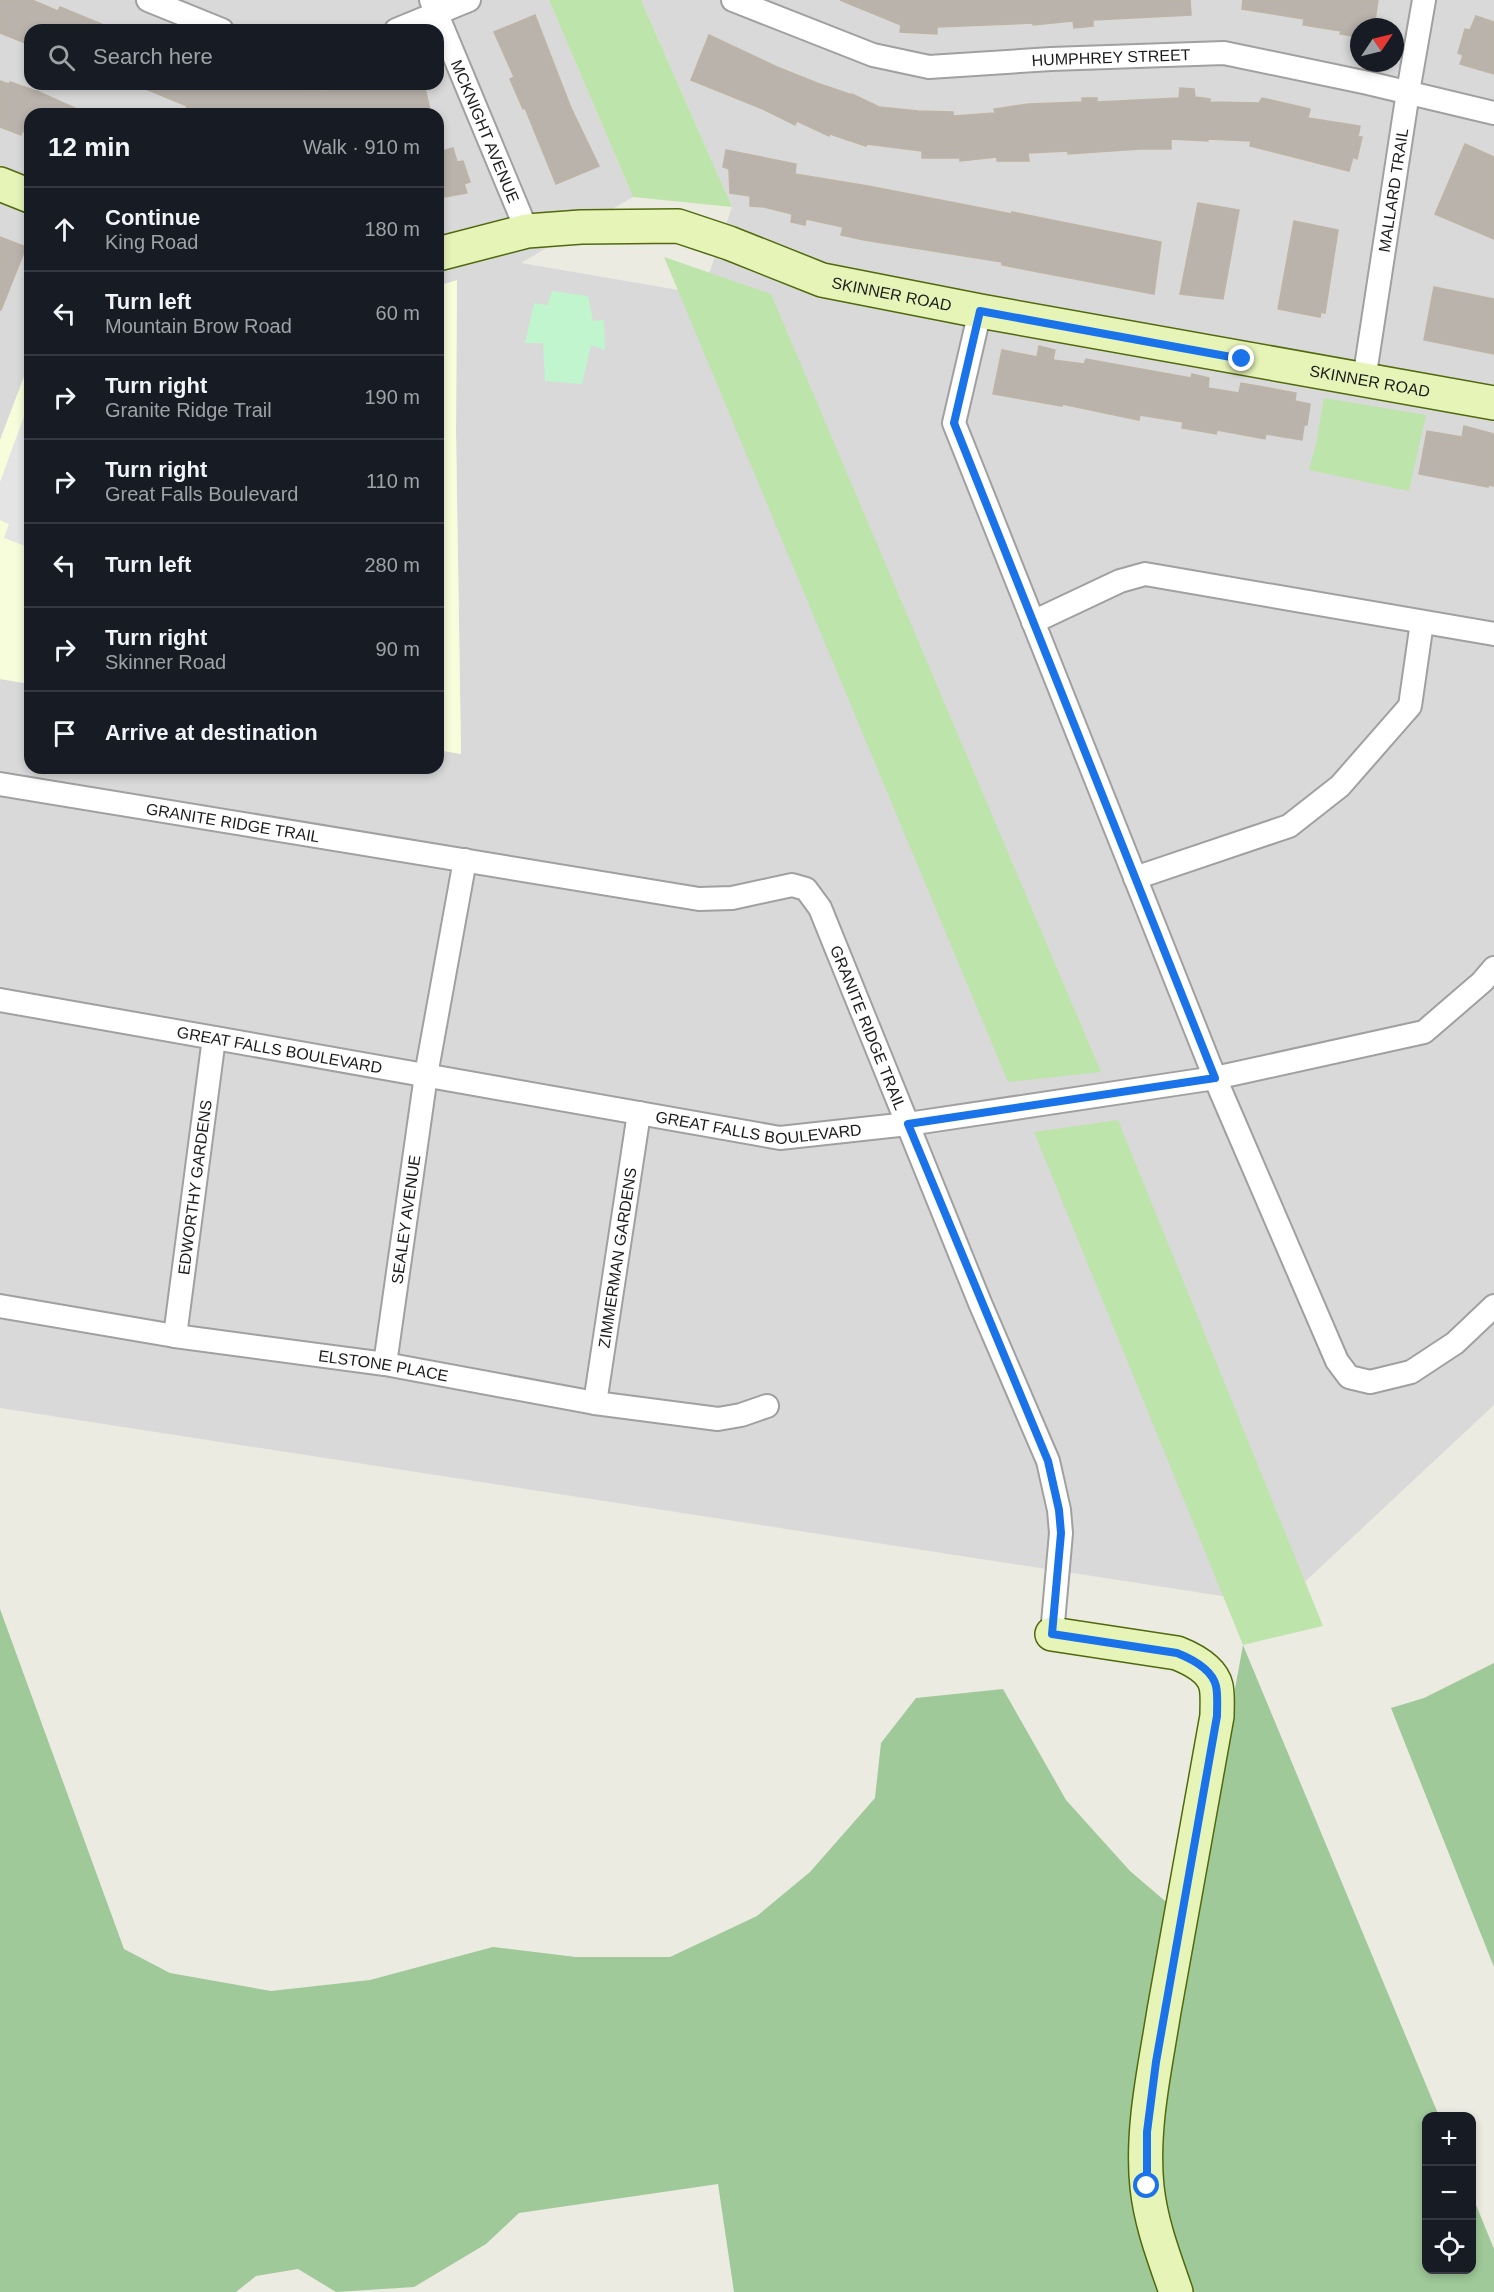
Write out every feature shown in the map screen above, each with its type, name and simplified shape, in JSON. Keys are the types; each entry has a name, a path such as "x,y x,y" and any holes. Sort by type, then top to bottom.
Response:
{"street":[{"path":"148,0 207,24"},
{"path":"406,24 434,7 469,0"},
{"name":"HUMPHREY STREET","path":"732,0 873,55 929,67 1051,58 1224,53 1408,92 1494,113"},
{"name":"MALLARD TRAIL","path":"1364,380 1424,0"},
{"name":"MCKNIGHT AVENUE","path":"434,7 441,24"},
{"name":"MCKNIGHT AVENUE","path":"444,31 527,231"},
{"path":"0,184 24,194"},
{"name":"SKINNER ROAD","path":"444,252 527,231 581,226 678,226 729,243 822,280 980,311 1494,403"},
{"path":"980,311 954,423 1215,1078 1337,1361 1349,1377 1370,1382 1411,1372 1455,1343 1494,1306"},
{"path":"1033,622 1120,581 1146,574 1494,634"},
{"path":"1135,878 1289,826 1340,786 1410,706 1422,622"},
{"name":"GRANITE RIDGE TRAIL","path":"0,784 699,899 732,898 792,885 806,889 820,908 1048,1461 1059,1510 1061,1533 1052,1634"},
{"path":"426,1075 465,860"},
{"name":"GREAT FALLS BOULEVARD","path":"0,1000 780,1138 908,1124 1215,1078 1424,1032 1482,982 1494,968"},
{"name":"EDWORTHY GARDENS","path":"175,1336 214,1038"},
{"name":"SEALEY AVENUE","path":"385,1364 426,1075"},
{"name":"ZIMMERMAN GARDENS","path":"594,1403 639,1113"},
{"name":"ELSTONE PLACE","path":"0,1306 175,1336 385,1364 594,1403 718,1419 741,1415 767,1406"},
{"path":"1052,1634 1177,1653 1193,1660 1205,1669 1216,1684 1217,1716 1174,1952 1147,2132 1147,2186 1155,2231 1176,2292"}],"shaded area":[{"path":"0,0 549,0 633,197 521,263 702,294 732,207 641,0 1494,0 1494,1405 1280,1605 0,1408 0,679 24,683 24,774 444,774 444,751 461,754 456,431 457,281 444,284 444,108 24,108 24,377 0,440"},
{"path":"457,280 456,431 461,754 444,751 444,284"},
{"path":"24,377 24,683 0,679 0,440"},
{"path":"24,416 24,546 4,538 9,524 0,520 0,482"}],"green space":[{"path":"549,0 641,0 732,207 633,197"},
{"path":"664,257 771,294 1101,1072 1008,1082"},
{"path":"552,291 588,296 593,321 604,320 605,350 591,345 582,384 545,381 543,343 525,343 534,303 547,305"},
{"path":"1324,398 1426,415 1409,491 1309,470"},
{"path":"1118,1120 1323,1626 1243,1645 1034,1132"},
{"path":"0,1609 124,1949 170,1973 271,1991 370,1980 493,1947 576,1957 670,1957 757,1916 810,1872 875,1798 881,1743 916,1698 1003,1689 1066,1800 1130,1871 1192,1924 1243,1645 1437,2112 1422,2112 1422,2274 1476,2274 1476,2205 1494,2249 1494,2292 734,2292 718,2184 519,2213 486,2244 414,2287 336,2292 298,2269 256,2276 236,2292 0,2292"},
{"path":"1494,1663 1494,1967 1391,1708 1424,1698"}],"building":[{"path":"0,0 32,0 58,11 60,7 101,24 24,24 24,43 0,33"},
{"path":"840,0 1190,0 1191,15 1093,20 1093,26 1074,28 1073,21 1033,25 1033,23 937,27 937,34 900,32 901,25"},
{"path":"1243,0 1378,0 1375,18 1350,18 1350,36 1340,34 1341,31 1303,25 1304,19 1242,9"},
{"path":"535,15 571,108 599,166 556,184 525,108 523,109 510,79 514,77 494,32"},
{"path":"1476,16 1494,22 1494,74 1460,64 1463,55 1458,53 1465,29 1470,30"},
{"path":"709,35 777,67 852,94 879,107 953,112 953,116 995,113 994,109 1029,104 1082,102 1082,98 1097,98 1097,102 1179,98 1180,88 1194,89 1195,97 1210,99 1210,102 1259,103 1262,98 1310,109 1308,118 1360,126 1358,137 1362,137 1357,159 1353,157 1349,171 1250,146 1251,141 1208,139 1208,141 1171,139 1171,149 1068,154 1068,151 1028,153 1029,161 997,161 997,157 960,161 960,158 922,158 922,151 867,144 866,146 830,134 829,136 797,121 795,125 763,109 691,80"},
{"path":"0,81 24,87 24,90 39,92 75,108 24,108 24,132 22,131 21,135 0,127"},
{"path":"148,90 425,90 430,108 186,108 187,106"},
{"path":"1465,144 1494,157 1494,239 1435,214"},
{"path":"453,148 457,162 463,161 470,182 464,184 467,193 444,197 444,150"},
{"path":"726,150 796,164 795,174 1012,214 1012,212 1161,242 1154,294 1002,265 1002,262 864,240 841,235 843,227 806,219 805,225 791,222 792,214 750,206 750,196 730,193 729,169 723,167"},
{"path":"1198,203 1239,210 1223,299 1180,294"},
{"path":"1294,221 1338,230 1325,313 1321,312 1320,317 1278,309"},
{"path":"0,237 24,246 24,252 0,310"},
{"path":"1434,287 1494,299 1494,354 1424,340"},
{"path":"1039,346 1055,350 1053,360 1084,364 1086,359 1191,378 1192,374 1209,378 1208,388 1239,393 1241,383 1296,393 1295,401 1310,404 1307,425 1304,425 1302,440 1266,434 1265,439 1217,430 1216,434 1182,428 1183,422 1140,415 1139,420 1062,404 1062,406 993,394 1002,350 1037,357"},
{"path":"1464,426 1494,434 1494,486 1488,485 1488,487 1419,474 1427,431 1462,437"}],"route":[{"path":"1147,2186 1147,2132 1156,2062 1217,1716 1216,1684 1205,1669 1193,1660 1177,1653 1052,1634 1061,1533 1059,1510 1048,1461 980,1303 908,1124 1215,1078 954,423 980,311 1242,359"}]}
